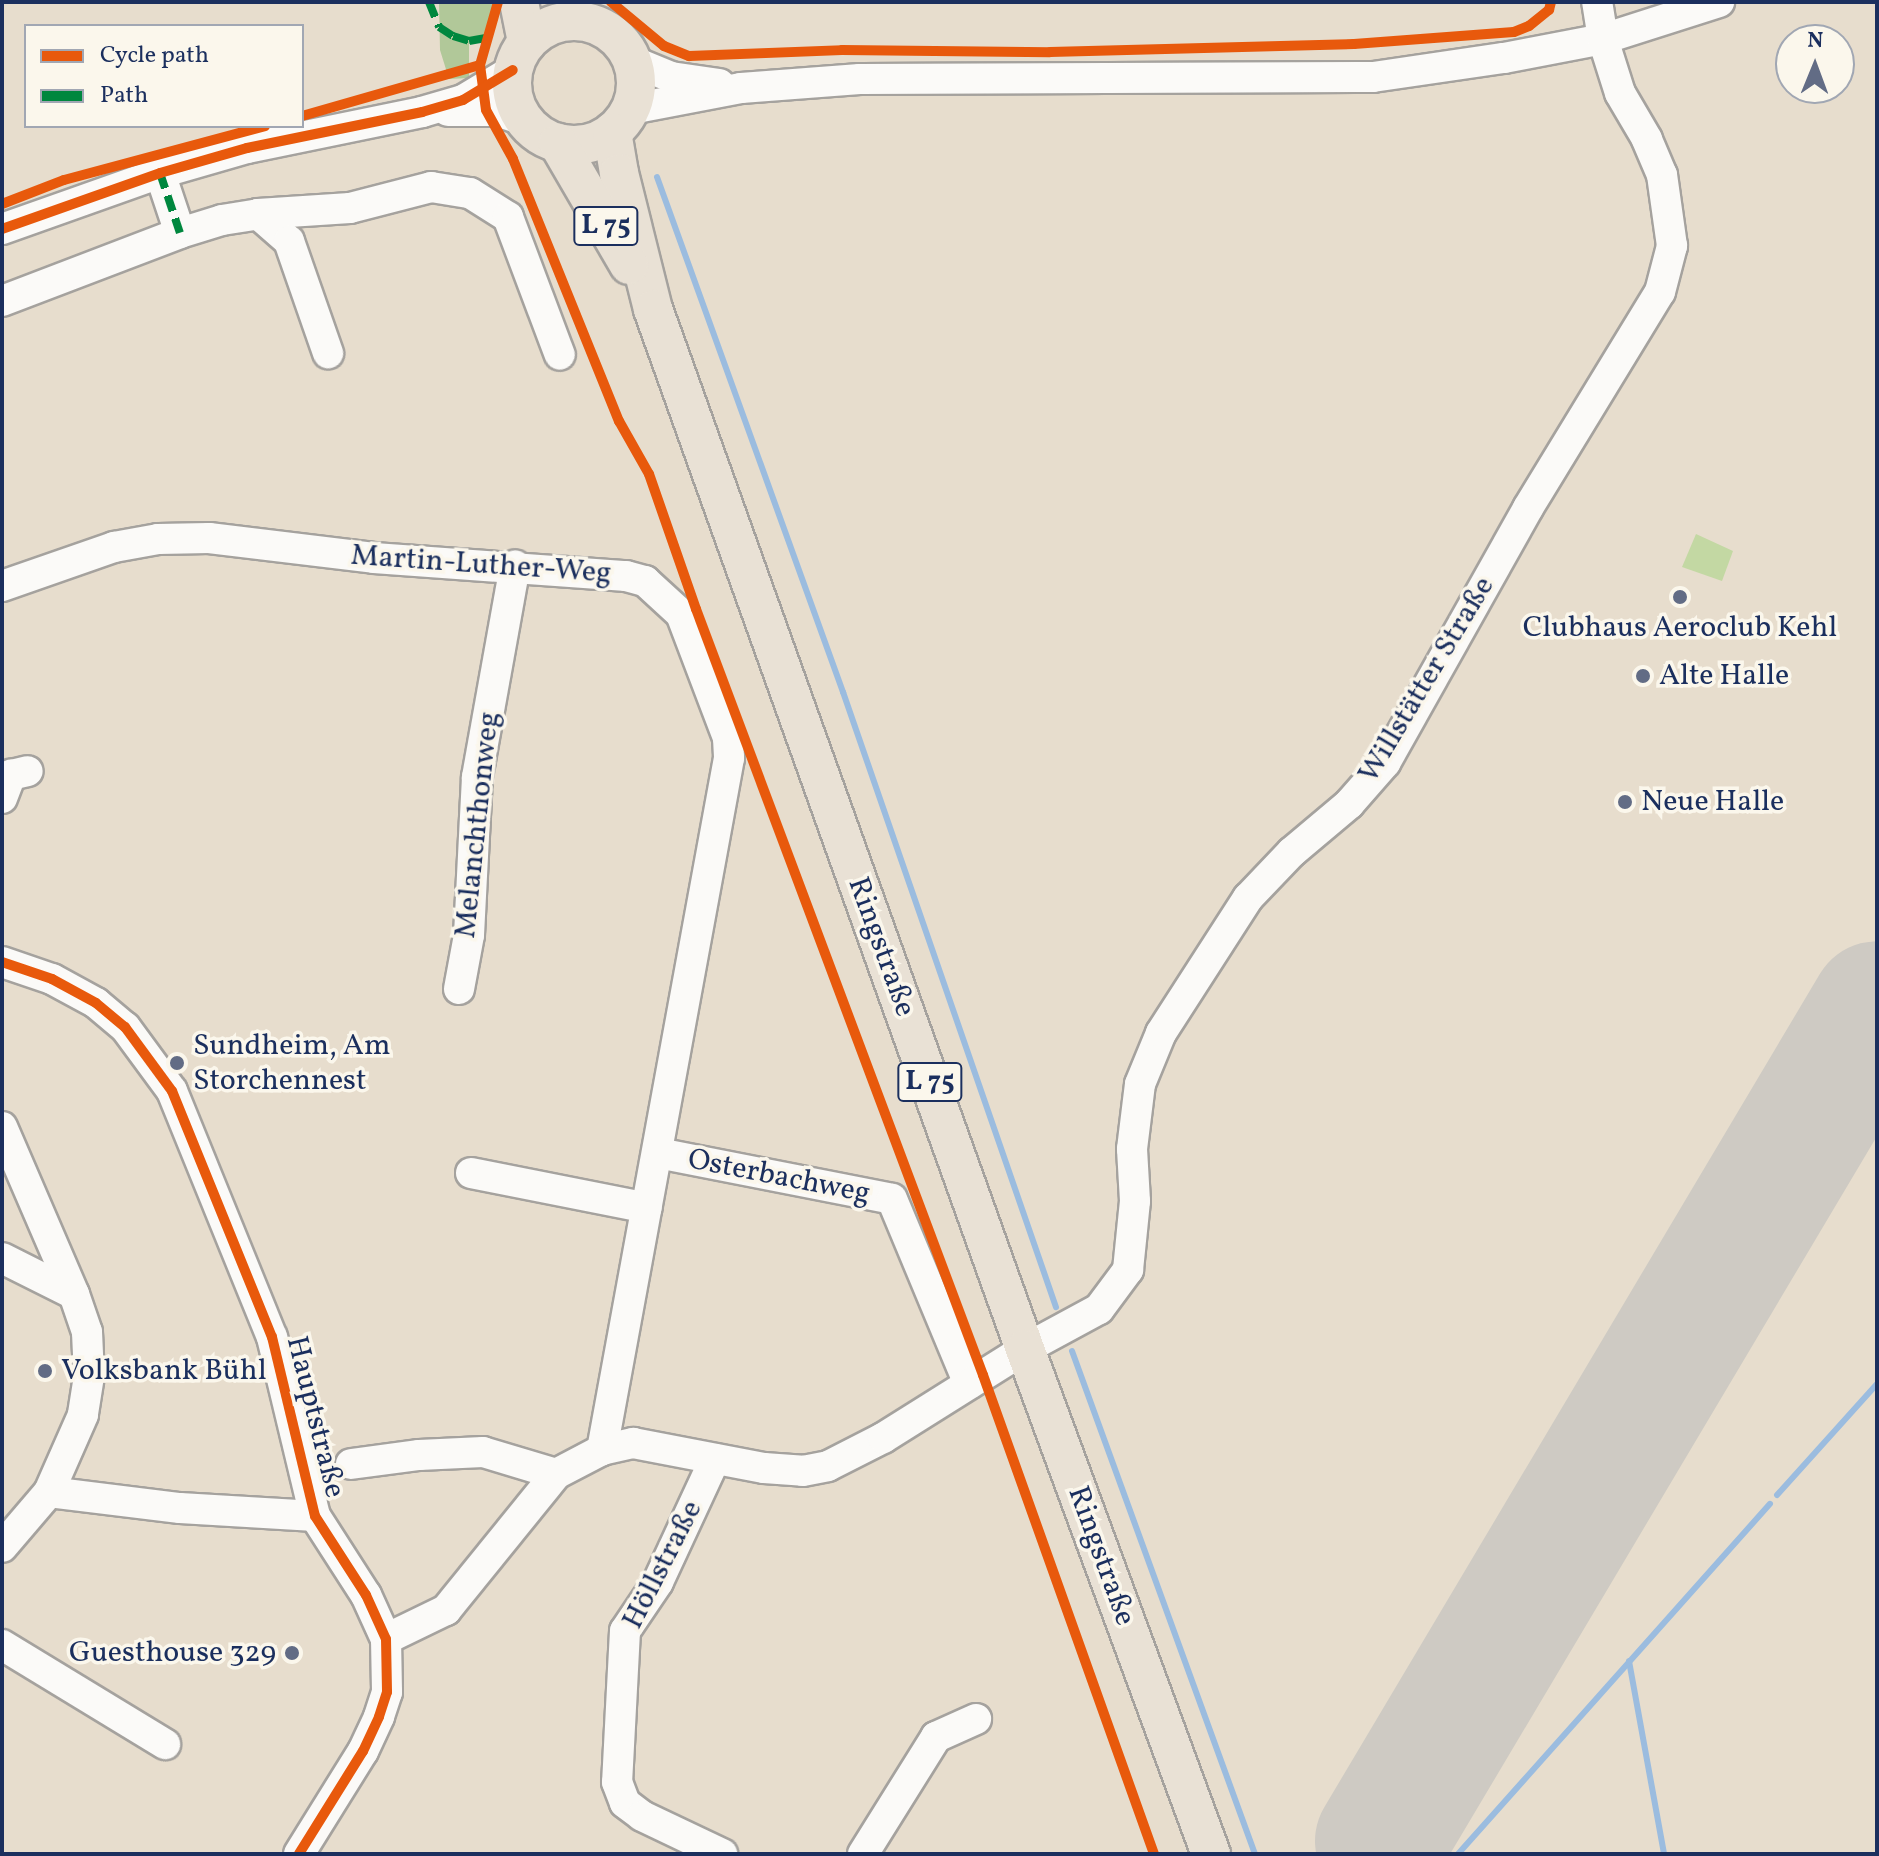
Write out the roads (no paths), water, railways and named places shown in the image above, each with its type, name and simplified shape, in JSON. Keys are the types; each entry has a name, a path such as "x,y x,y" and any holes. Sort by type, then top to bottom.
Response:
{"main road":[{"path":"519,2 520,56 512,87 524,120 533,130 558,143 586,144 621,120 636,76 632,61 615,36 603,28 569,11 520,56"},
{"name":"Ringstraße","path":"621,120 619,173 653,309 1025,1349 1211,1854"},
{"name":"Ringstraße","path":"558,143 653,309"}],"street":[{"name":"Willstätter Straße","path":"386,1639 446,1610 556,1474 602,1450 633,1443 715,1459 803,1471 828,1466 883,1438 1025,1349 1099,1309 1128,1270 1135,1201 1132,1149 1140,1084 1161,1033 1248,898 1292,852 1349,804 1385,763 1528,508 1660,292 1672,246 1662,175 1647,139 1620,93 1603,39 1597,2"},
{"path":"621,120 741,88 860,79 1373,77 1504,58 1603,39 1719,2"},
{"path":"2,229 160,173 247,148 422,112 475,95 520,56"},
{"path":"632,61 671,77 741,88"},
{"path":"422,112 496,111 524,120"},
{"path":"160,173 180,233"},
{"path":"2,301 222,220 258,214 350,208 431,187 470,193 508,217 560,355"},
{"path":"258,214 289,241 328,353"},
{"name":"Martin-Luther-Weg","path":"2,586 114,547 158,539 209,538 374,558 515,565 626,576 645,581 665,596 681,614 728,738 726,786 602,1450"},
{"name":"Melanchthonweg","path":"459,989 469,935 477,777 515,565"},
{"path":"2,798 11,775 28,771"},
{"name":"Hauptstraße","path":"2,962 52,979 96,1003 125,1027 166,1082 272,1337 315,1516 366,1595 386,1639 387,1692 379,1717 363,1751 299,1854"},
{"path":"2,1127 74,1294 87,1332 89,1376 83,1415 49,1492 2,1547"},
{"name":"Osterbachweg","path":"658,1153 892,1199 969,1384"},
{"path":"471,1173 647,1208"},
{"path":"2,1258 74,1294"},
{"path":"303,1471 419,1455 483,1452 556,1474"},
{"name":"Höllstraße","path":"715,1459 658,1582 625,1631 617,1782 625,1803 642,1816 722,1854"},
{"path":"49,1492 180,1508 315,1516"},
{"path":"2,1645 165,1744"},
{"path":"863,1854 936,1737 976,1719"}],"waterway":[{"path":"657,177 843,692 1056,1307"},
{"path":"1072,1351 1255,1854"},
{"path":"1777,1495 1877,1384"},
{"path":"1458,1854 1770,1504"},
{"path":"1629,1661 1664,1854"}],"place":[{"name":"Clubhaus Aeroclub Kehl","path":"1680,597"},
{"name":"Alte Halle","path":"1643,676"},
{"name":"Neue Halle","path":"1625,802"},
{"name":"Sundheim, Am Storchennest","path":"177,1063"},
{"name":"Volksbank Bühl","path":"45,1371"},
{"name":"Guesthouse 329","path":"292,1653"}]}
